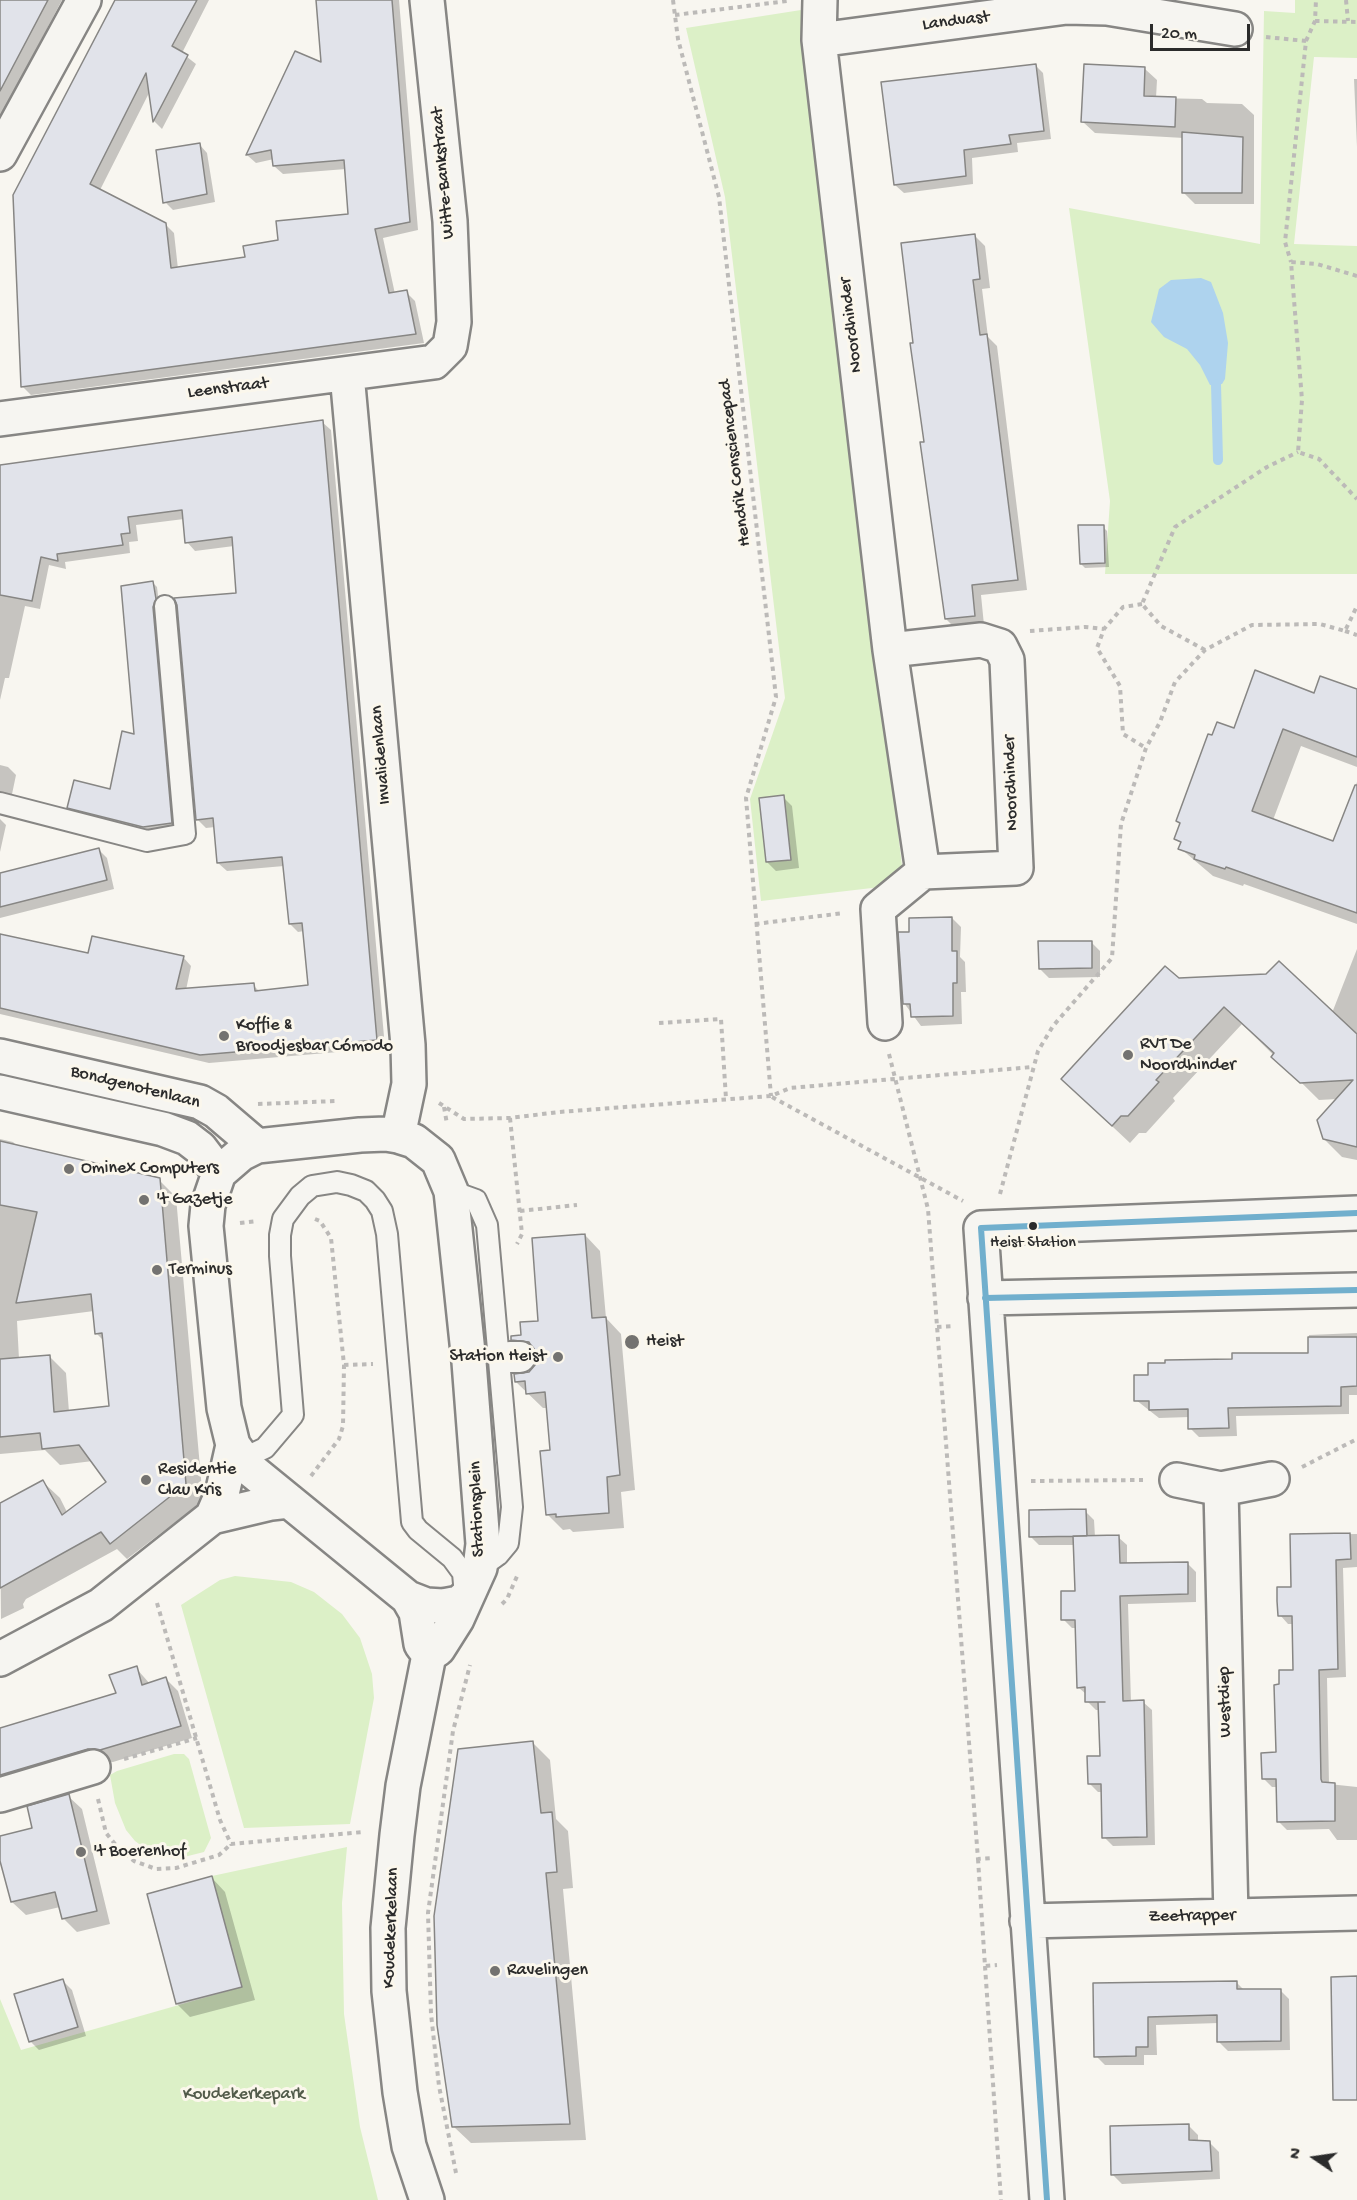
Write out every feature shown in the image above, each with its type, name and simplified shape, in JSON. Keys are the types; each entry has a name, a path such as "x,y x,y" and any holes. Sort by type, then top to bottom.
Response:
{"street":[{"path":"0,154 84,0"},
{"name":"Witte-Bankstraat","path":"427,0 450,221 454,322 450,346"},
{"name":"Noordhinder","path":"820,0 819,40 890,650 923,872 1016,868 1007,660 1000,646 981,640 890,650"},
{"name":"Landvast","path":"819,40 1067,7 1107,8 1235,29"},
{"name":"Leenstraat","path":"0,419 434,362 450,346"},
{"name":"Invalidenlaan","path":"347,374 408,1045 409,1083 398,1136"},
{"path":"885,1023 878,909 923,872"},
{"name":"Bondgenotenlaan","path":"0,1056 200,1102 216,1111 257,1146"},
{"name":"Bondgenotenlaan","path":"0,1092 163,1129 187,1138 200,1148 219,1173"},
{"name":"Stationsplein","path":"219,1173 241,1154 257,1146 386,1134 414,1141 438,1160 451,1191 469,1362 482,1532 480,1568 466,1598"},
{"path":"219,1173 211,1190 206,1226 224,1408 237,1452 252,1470 408,1598 426,1605 443,1606 459,1603 466,1598"},
{"path":"1047,2200 984,1298 989,1227 1357,1213"},
{"path":"984,1298 1357,1290"},
{"path":"212,1517 237,1452"},
{"path":"1177,1480 1221,1489 1272,1479"},
{"name":"Westdiep","path":"1221,1489 1231,1916"},
{"path":"0,1659 101,1605 147,1571 212,1517 289,1501"},
{"path":"408,1598 416,1612 421,1644 429,1655 438,1649 458,1619 466,1598"},
{"name":"Koudekerkelaan","path":"427,2200 409,2146 392,2032 388,1928 403,1786 429,1655"},
{"path":"0,1795 93,1767"},
{"name":"Zeetrapper","path":"1027,1921 1357,1913"}],"lane":[{"path":"0,803 147,841 185,834 165,606"},
{"path":"237,1452 265,1448 293,1415 280,1256 283,1219 296,1201 312,1186 337,1182 366,1191 382,1211 387,1234 412,1522 417,1530 452,1558 463,1573 466,1598"}],"path":[{"name":"Hendrik Consciencepad","path":"673,0 678,39 719,198 776,697 746,798 771,1096"},
{"path":"675,15 796,0"},
{"path":"1299,453 1302,400 1291,262 1285,243 1306,41 1315,21 1316,0"},
{"path":"1346,0 1348,21"},
{"path":"1315,21 1357,22"},
{"path":"1235,29 1256,35 1306,41"},
{"path":"1291,262 1317,264 1357,276"},
{"path":"1142,604 1175,527 1181,520 1267,467 1299,453 1319,459 1357,499"},
{"path":"1142,604 1123,607 1104,629 1097,648 1119,686 1123,734 1146,748"},
{"path":"1142,604 1161,626 1205,650"},
{"path":"1345,631 1357,606"},
{"path":"989,1227 1032,1067 1053,1026 1112,958 1121,824 1146,748 1160,722 1175,682 1205,650 1252,625 1320,624 1357,635"},
{"path":"1057,628 1104,629"},
{"path":"755,924 878,909"},
{"path":"659,1023 721,1019 726,1099"},
{"path":"885,1023 895,1080 928,1209 978,1859 1001,2200"},
{"path":"444,1107 464,1119 510,1118 771,1096 790,1088 1032,1067"},
{"path":"771,1096 972,1206 989,1227"},
{"path":"520,1211 577,1205"},
{"path":"1272,1479 1305,1466 1357,1439"},
{"path":"997,1481 1177,1480"},
{"path":"147,1571 198,1738 220,1820 231,1844"},
{"path":"499,1607 507,1599"},
{"path":"453,2161 439,2086 431,2014 428,1913 453,1731 473,1656"},
{"path":"198,1738 93,1767 106,1833 119,1849 134,1861 156,1869 176,1868 219,1855 231,1844 252,1844 373,1830 397,1835"},
{"path":"978,1859 1023,1855"},
{"path":"985,1966 1030,1963"}],"green space":[{"path":"1295,0 1357,0 1357,58 1314,57 1294,244 1357,246 1357,574 1105,574 1110,501 1069,208 1260,244 1264,11 1295,13"},
{"path":"801,10 903,874 889,886 761,901 750,799 785,698 725,197 686,28"},
{"path":"235,1576 291,1582 314,1592 342,1614 360,1638 372,1674 374,1698 350,1824 244,1828 181,1605 220,1580"},
{"path":"174,1754 184,1754 189,1759 211,1838 204,1852 176,1859 150,1852 135,1841 126,1830 115,1803 110,1775"},
{"name":"Koudekerkepark","path":"347,1847 342,1903 344,2014 360,2127 378,2200 0,2200 0,1999 21,2050 242,1987 212,1876"}],"water":[{"path":"1201,278 1211,282 1223,313 1228,343 1225,379 1222,384 1210,385 1200,365 1187,349 1164,337 1151,322 1159,289 1171,280"}],"building":[{"path":"0,0 48,0 0,91"},
{"path":"115,0 197,0 172,46 188,55 153,122 146,73 90,184 166,223 171,268 245,257 243,246 278,240 276,221 348,214 344,160 273,166 271,150 246,155 295,51 321,62 316,0 392,0 410,222 375,229 389,293 407,290 416,334 21,387 13,195"},
{"path":"1036,64 1044,131 1009,135 1011,144 964,150 966,176 894,185 881,82"},
{"path":"1084,64 1145,67 1144,96 1176,97 1175,127 1081,122"},
{"path":"1182,132 1243,137 1242,193 1182,193"},
{"path":"200,143 207,194 163,203 156,150"},
{"path":"975,234 980,279 973,280 980,335 987,334 1018,580 972,585 975,616 945,619 920,442 924,442 910,343 913,343 901,243"},
{"path":"323,420 377,1040 200,1055 0,1008 0,934 88,953 92,936 184,956 176,989 254,983 255,991 308,985 302,923 289,924 282,857 217,863 213,818 196,820 177,605 174,598 236,593 232,537 185,543 182,510 128,517 130,533 121,534 123,545 57,554 58,561 41,557 32,601 0,595 0,465"},
{"path":"1078,525 1104,525 1105,563 1080,564"},
{"path":"153,581 156,599 153,607 172,823 143,827 67,808 74,780 110,789 122,731 134,734 121,586"},
{"path":"1255,670 1314,693 1320,676 1357,689 1357,757 1283,729 1252,811 1333,841 1355,785 1357,785 1357,913 1226,867 1225,869 1194,859 1195,855 1178,849 1181,842 1174,839 1180,823 1176,821 1208,734 1212,735 1217,722 1234,728"},
{"path":"784,795 791,860 766,862 759,798"},
{"path":"99,848 107,880 0,907 0,873"},
{"path":"952,917 952,951 957,951 957,983 953,983 953,1016 911,1017 910,1004 903,1004 898,932 909,932 909,918"},
{"path":"1038,941 1092,941 1092,968 1039,969"},
{"name":"RVT De Noordhinder","path":"1279,961 1357,1034 1357,1147 1323,1139 1317,1120 1353,1080 1300,1083 1271,1057 1274,1053 1224,1007 1156,1080 1159,1082 1128,1116 1121,1116 1112,1126 1061,1079 1165,966 1179,978 1266,974"},
{"path":"0,1141 160,1178 186,1484 110,1544 101,1532 0,1588 0,1503 43,1480 62,1515 106,1482 79,1445 42,1449 40,1433 0,1437 0,1359 50,1355 54,1412 109,1406 102,1333 95,1334 91,1294 16,1303 37,1212 0,1205"},
{"name":"Station Heist","path":"585,1234 592,1318 606,1317 620,1475 607,1477 609,1513 556,1517 556,1514 546,1515 540,1451 550,1450 545,1392 526,1394 525,1381 515,1382 514,1374 529,1372 535,1365 537,1356 529,1342 511,1340 511,1336 521,1335 520,1322 538,1321 532,1238"},
{"path":"1308,1337 1357,1337 1357,1386 1341,1387 1341,1406 1228,1408 1229,1428 1188,1429 1188,1409 1149,1410 1149,1401 1134,1401 1134,1375 1148,1375 1148,1363 1165,1363 1165,1360 1232,1359 1232,1353 1308,1353"},
{"path":"1086,1509 1087,1536 1029,1537 1029,1510"},
{"path":"1350,1533 1351,1559 1336,1560 1338,1669 1319,1670 1321,1779 1322,1782 1335,1783 1335,1821 1277,1822 1276,1779 1262,1779 1261,1753 1276,1752 1274,1685 1279,1684 1279,1670 1293,1670 1292,1616 1278,1616 1277,1601 1277,1587 1291,1587 1290,1534"},
{"path":"1119,1535 1120,1563 1188,1562 1188,1594 1120,1596 1123,1701 1144,1700 1147,1837 1102,1838 1101,1784 1088,1784 1087,1756 1100,1756 1098,1702 1085,1702 1085,1687 1077,1688 1075,1620 1061,1620 1061,1591 1075,1591 1073,1536"},
{"path":"137,1666 142,1685 166,1677 181,1726 100,1750 88,1749 0,1775 0,1728 116,1693 109,1675"},
{"name":"Ravelingen","path":"533,1741 541,1813 552,1812 557,1872 546,1873 570,2124 452,2127 437,2025 434,1916 458,1749"},
{"path":"69,1794 97,1911 62,1919 55,1892 11,1902 0,1861 0,1836 32,1828 27,1806"},
{"path":"212,1876 242,1987 176,2004 147,1894"},
{"path":"1357,1976 1357,2100 1333,2100 1331,1977"},
{"path":"63,1979 78,2027 29,2042 14,1994"},
{"path":"1237,1981 1237,1989 1281,1989 1281,2041 1217,2042 1217,2015 1148,2017 1148,2047 1136,2047 1136,2056 1094,2057 1093,1983"},
{"path":"1189,2124 1189,2140 1210,2141 1212,2171 1111,2175 1110,2126"}],"waterway":[{"path":"1216,384 1218,460"}],"transit line":[{"path":"1047,2200 981,1228 1357,1213"},
{"path":"985,1298 1357,1290"}],"place":[{"name":"Koffie & Broodjesbar Cómodo","path":"224,1036"},
{"name":"RVT De Noordhinder","path":"1128,1055"},
{"name":"Ominex Computers","path":"69,1169"},
{"name":"'t Gazetje","path":"144,1200"},
{"name":"Heist Station","path":"1033,1226"},
{"name":"Terminus","path":"157,1270"},
{"name":"Heist","path":"632,1342"},
{"name":"Station Heist","path":"558,1357"},
{"name":"Residentie Clau Kris","path":"146,1480"},
{"name":"'t Boerenhof","path":"81,1852"},
{"name":"Ravelingen","path":"495,1971"}]}
